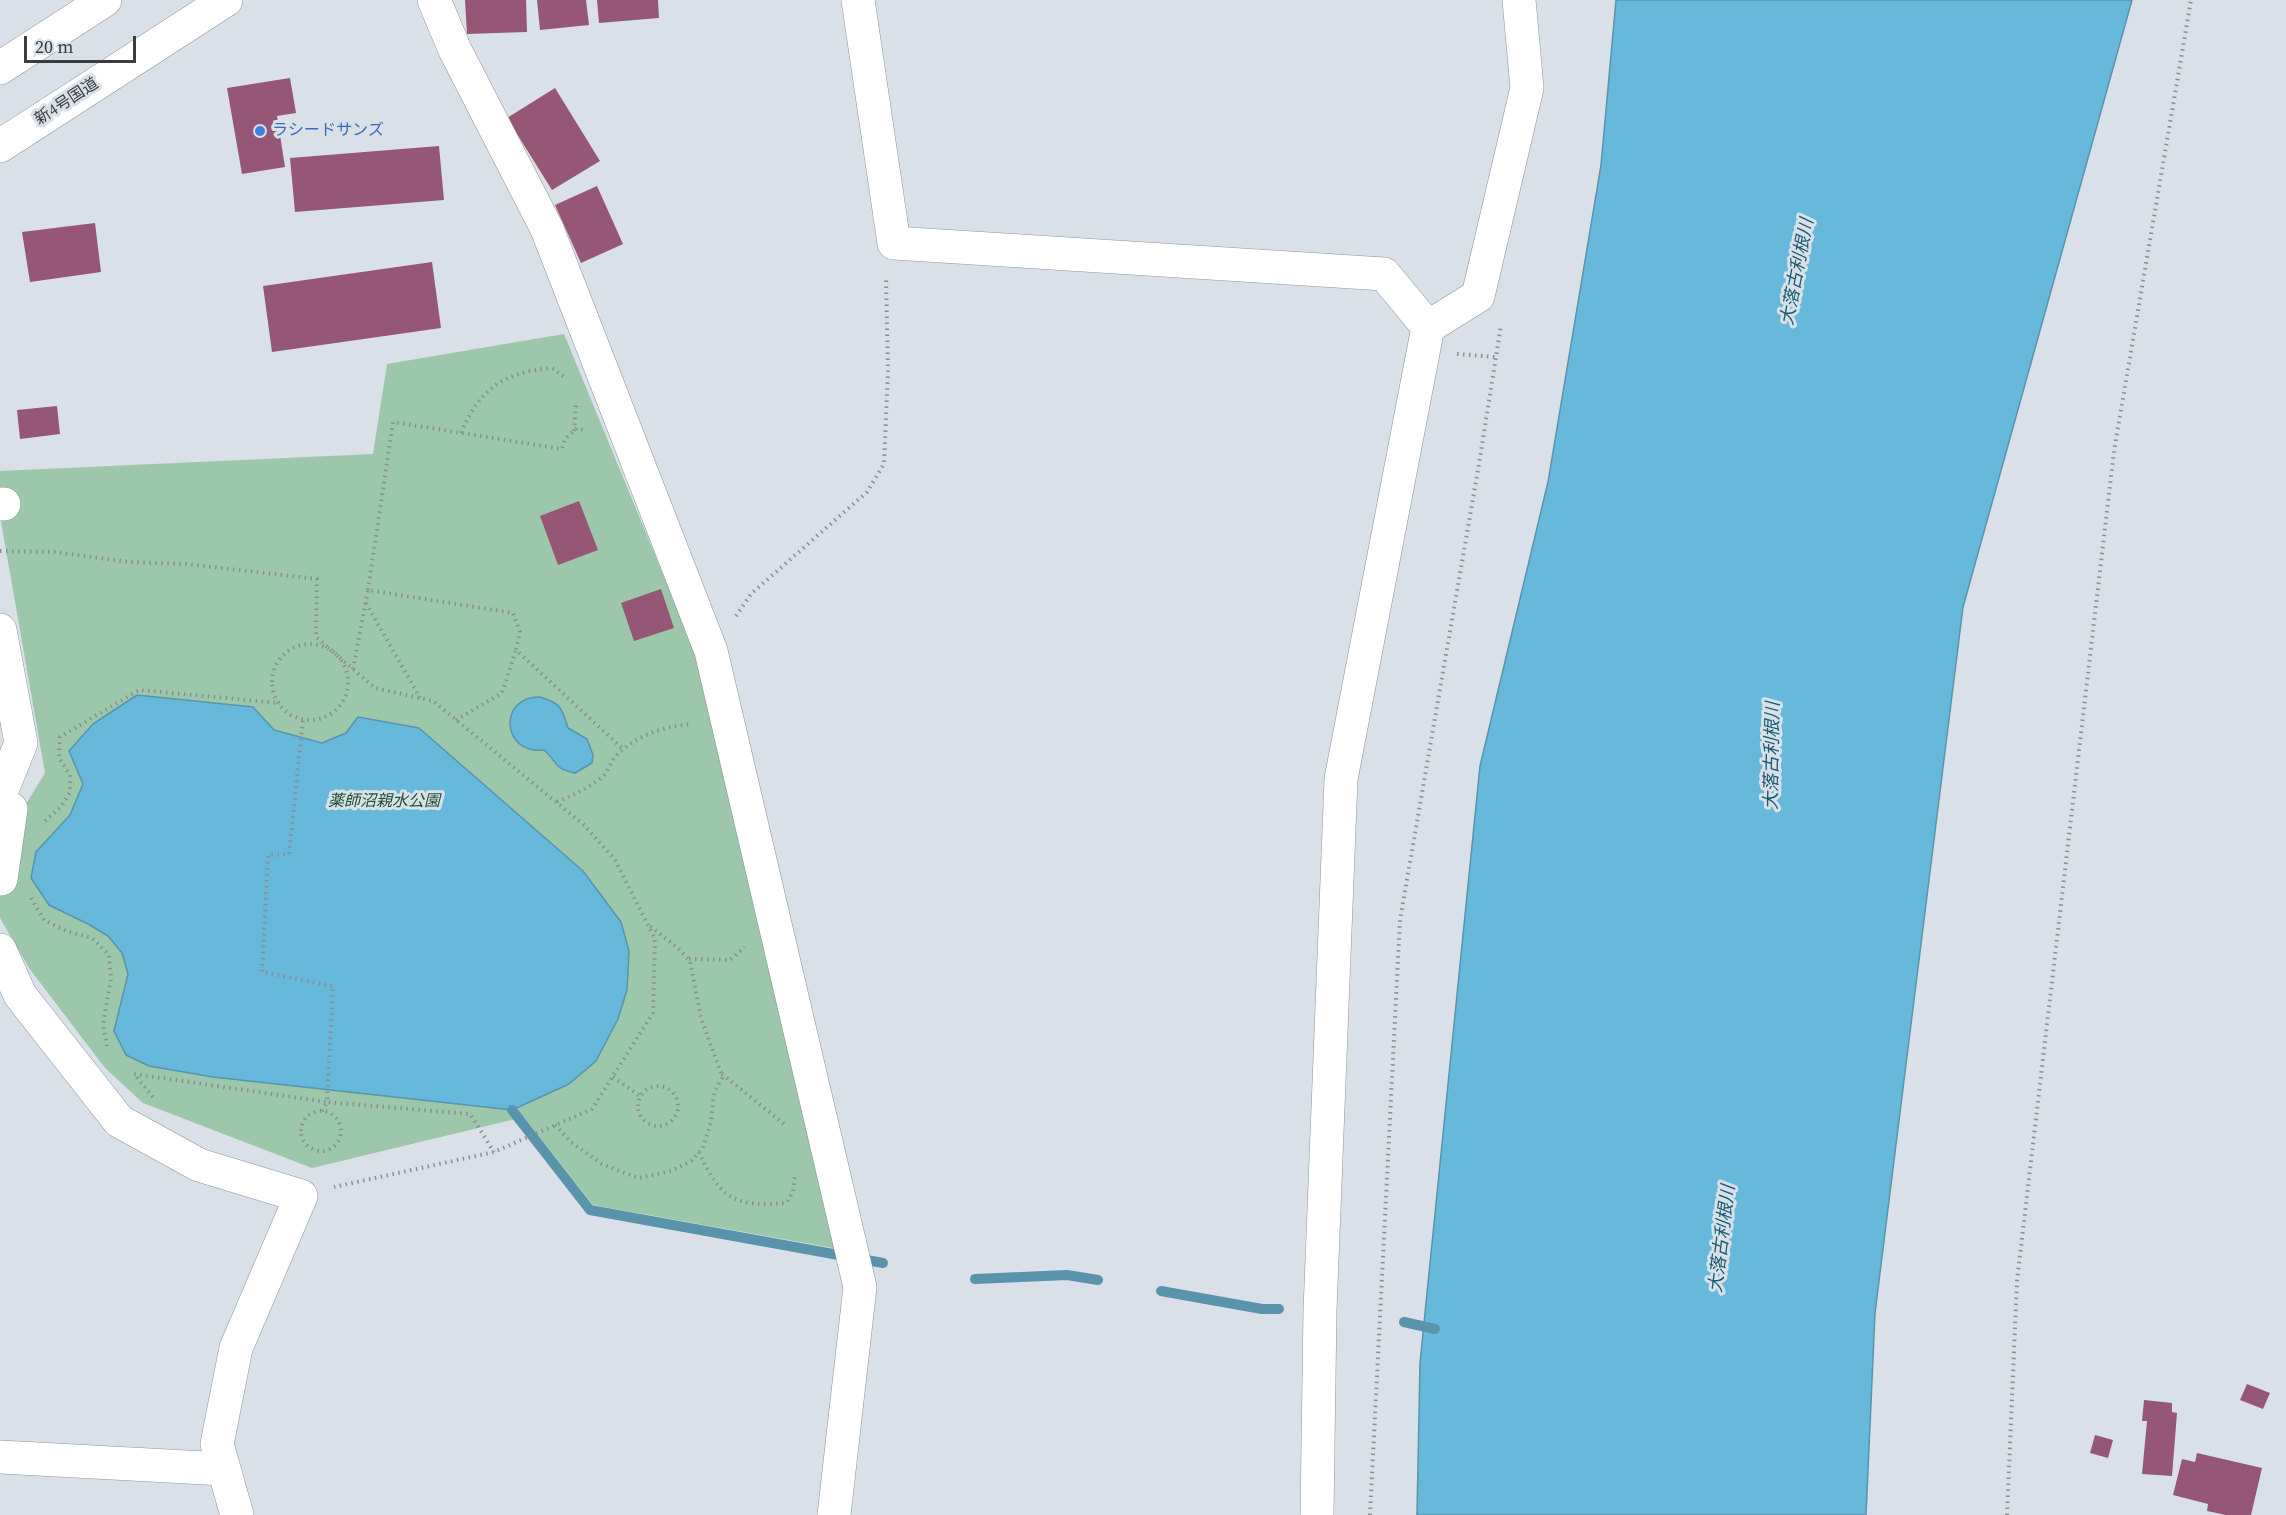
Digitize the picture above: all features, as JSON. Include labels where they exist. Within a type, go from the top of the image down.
[{"type":"main road","points":[[0,68],[105,0]]},
{"type":"main road","name":"新4号国道","points":[[0,146],[226,0]]},
{"type":"main road","points":[[434,0],[455,51],[547,229],[711,651],[859,1283],[834,1515]]},
{"type":"main road","points":[[858,0],[894,243],[1384,274],[1428,327]]},
{"type":"main road","points":[[1317,1515],[1320,1310],[1341,779],[1428,327],[1478,296],[1527,88],[1519,0]]},
{"type":"main road","points":[[0,630],[21,743],[0,795]]},
{"type":"main road","points":[[0,805],[11,809],[2,879]]},
{"type":"main road","points":[[0,950],[20,995],[119,1121],[199,1165],[301,1196],[236,1348],[217,1444],[237,1515]]},
{"type":"main road","points":[[0,1457],[224,1469]]},
{"type":"path","points":[[2007,1515],[2017,1281],[2113,463],[2191,0]]},
{"type":"path","points":[[711,651],[752,594],[867,492],[884,464],[888,371],[885,267],[894,243]]},
{"type":"path","points":[[1370,1515],[1400,920],[1477,476],[1502,315]]},
{"type":"path","points":[[461,433],[470,412],[499,382],[530,370],[552,368],[569,380]]},
{"type":"path","points":[[574,430],[576,401]]},
{"type":"path","points":[[353,669],[368,590],[393,422],[562,449],[565,439],[576,428],[633,448]]},
{"type":"path","points":[[0,551],[55,552],[129,562],[186,564],[317,579],[316,637],[375,688],[433,701],[584,825],[615,860],[655,939],[653,1013],[592,1109],[494,1152],[301,1196]]},
{"type":"path","points":[[368,590],[513,613],[520,632],[502,693],[456,720]]},
{"type":"path","points":[[365,602],[421,699]]},
{"type":"path","points":[[312,644],[324,647],[343,663],[348,687],[337,709],[327,716],[315,720],[303,719],[291,715],[280,703],[275,696],[272,684],[279,660],[288,651],[300,645],[312,644]]},
{"type":"path","points":[[516,650],[623,749]]},
{"type":"path","points":[[44,822],[61,807],[70,792],[70,775],[59,758],[60,737],[139,690],[280,703]]},
{"type":"path","points":[[303,719],[289,854],[268,855],[262,972],[333,986],[327,1102],[322,1111],[309,1115],[302,1125],[301,1132],[311,1149],[324,1151],[335,1146],[340,1140],[341,1127],[335,1116],[322,1111]]},
{"type":"path","points":[[556,802],[582,791],[604,775],[612,761],[633,741],[652,733],[692,724]]},
{"type":"path","points":[[29,896],[44,920],[66,931],[92,938],[109,955],[111,979],[103,1024],[107,1048]]},
{"type":"path","points":[[555,1125],[571,1142],[602,1164],[639,1178],[671,1171],[691,1161],[703,1148],[714,1093],[722,1078],[721,1073],[701,1018],[688,959],[678,948],[648,925]]},
{"type":"path","points":[[688,959],[730,960],[747,945]]},
{"type":"path","points":[[129,1070],[155,1100]]},
{"type":"path","points":[[721,1073],[784,1124],[787,1135]]},
{"type":"path","points":[[134,1074],[327,1102],[470,1114],[494,1152]]},
{"type":"path","points":[[613,1077],[640,1096]]},
{"type":"path","points":[[662,1085],[669,1088],[674,1092],[678,1105],[675,1118],[664,1125],[657,1126],[645,1121],[638,1110],[640,1096],[649,1087],[662,1085]]},
{"type":"path","points":[[699,1152],[709,1174],[730,1198],[751,1205],[786,1203],[793,1192],[796,1171]]},
{"type":"green space","name":"薬師沼親水公園","points":[[564,334],[695,652],[844,1250],[593,1205],[524,1117],[312,1168],[143,1103],[105,1068],[29,968],[0,918],[0,852],[4,840],[45,773],[0,516],[0,471],[373,454],[387,364]]},
{"type":"water","name":"大落古利根川","points":[[1616,0],[2132,0],[1963,607],[1875,1313],[1866,1515],[1417,1515],[1420,1363],[1480,766],[1548,482],[1601,165]]},
{"type":"water","points":[[137,695],[253,707],[274,730],[322,743],[346,733],[358,717],[419,728],[583,871],[621,922],[629,951],[627,990],[618,1019],[596,1061],[569,1084],[512,1110],[213,1077],[149,1066],[126,1055],[114,1031],[128,974],[122,953],[108,936],[49,905],[31,878],[36,852],[70,815],[83,784],[69,751],[93,724]]},
{"type":"water","points":[[540,697],[557,704],[568,728],[587,739],[593,755],[592,763],[575,773],[559,767],[544,750],[530,749],[519,744],[510,725],[511,715],[526,699]]},
{"type":"building","points":[[465,0],[526,0],[527,32],[467,34]]},
{"type":"building","points":[[537,0],[586,0],[589,25],[540,30]]},
{"type":"building","points":[[597,0],[658,0],[659,18],[599,23]]},
{"type":"building","points":[[290,78],[296,113],[277,116],[285,167],[242,174],[227,88]]},
{"type":"building","points":[[555,88],[600,161],[552,190],[507,118]]},
{"type":"building","points":[[439,146],[444,200],[295,212],[290,158]]},
{"type":"building","points":[[597,186],[623,244],[581,263],[555,205]]},
{"type":"building","points":[[95,223],[101,272],[30,282],[22,232]]},
{"type":"building","points":[[432,262],[441,328],[272,352],[263,286]]},
{"type":"building","points":[[57,406],[60,434],[20,439],[17,410]]},
{"type":"building","points":[[579,501],[598,550],[558,565],[540,516]]},
{"type":"building","points":[[661,589],[674,628],[634,641],[621,603]]},
{"type":"building","points":[[2247,1384],[2270,1393],[2263,1409],[2240,1400]]},
{"type":"building","points":[[2144,1400],[2172,1403],[2172,1412],[2177,1413],[2172,1476],[2142,1474],[2147,1421],[2142,1421]]},
{"type":"building","points":[[2095,1435],[2113,1440],[2108,1458],[2090,1453]]},
{"type":"building","points":[[2197,1453],[2262,1468],[2251,1515],[2226,1515],[2207,1511],[2208,1504],[2173,1495],[2182,1459],[2195,1462]]},
{"type":"waterway","points":[[512,1110],[590,1210],[883,1263]]},
{"type":"waterway","points":[[975,1279],[1067,1275],[1098,1280]]},
{"type":"waterway","points":[[1161,1291],[1262,1309],[1279,1309]]},
{"type":"waterway","points":[[1404,1322],[1435,1329]]},
{"type":"place","name":"ラシードサンズ","points":[[260,131]]}]
